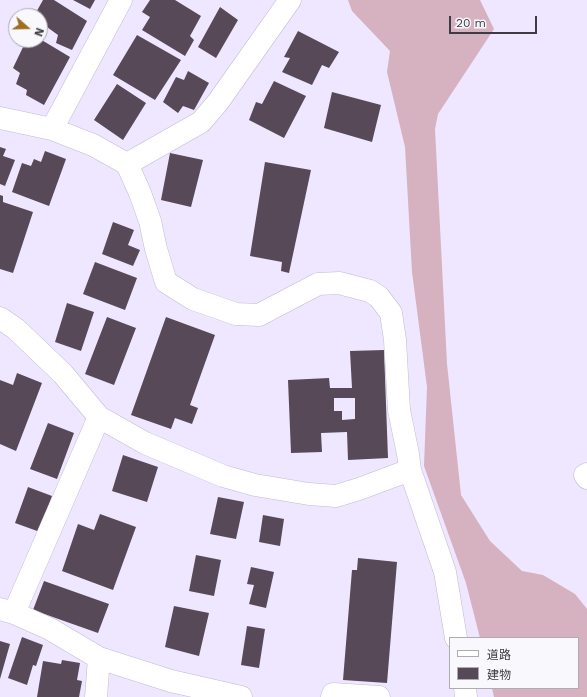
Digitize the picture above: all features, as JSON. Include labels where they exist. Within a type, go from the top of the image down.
[{"type":"street","points":[[52,128],[121,0]]},
{"type":"street","points":[[127,164],[201,122],[218,102],[290,0]]},
{"type":"street","points":[[0,118],[52,128],[93,145],[127,164],[140,193],[150,221],[156,249],[166,282],[193,299],[236,314],[259,315],[318,284],[339,283],[370,291],[379,297],[391,313],[395,340],[399,410],[410,470],[445,572],[456,637]]},
{"type":"street","points":[[0,318],[16,329],[63,374],[99,417],[145,443],[223,476],[255,485],[309,494],[336,496],[410,470]]},
{"type":"street","points":[[99,417],[7,611],[50,628],[99,658],[172,680],[241,697]]},
{"type":"street","points":[[587,474],[587,478]]},
{"type":"street","points":[[96,697],[99,658]]},
{"type":"street","points":[[332,697],[333,694],[379,697]]},
{"type":"shaded area","points":[[348,0],[480,0],[494,29],[438,114],[435,129],[447,364],[461,495],[490,541],[522,571],[543,575],[575,594],[587,609],[587,697],[494,697],[492,689],[579,689],[579,637],[480,637],[466,583],[424,466],[427,387],[412,272],[405,147],[387,72],[390,51],[352,11]]},
{"type":"building","points":[[43,0],[54,0],[87,21],[72,50],[56,43],[58,35],[48,28],[48,8],[38,8]]},
{"type":"building","points":[[73,0],[95,0],[90,9]]},
{"type":"building","points":[[150,0],[175,0],[201,16],[190,36],[194,40],[185,56],[142,30],[150,17],[142,12]]},
{"type":"building","points":[[220,7],[238,20],[216,58],[198,47]]},
{"type":"building","points":[[298,31],[339,52],[329,68],[322,65],[312,85],[282,72],[290,58],[284,57]]},
{"type":"building","points":[[137,35],[181,60],[155,100],[113,75]]},
{"type":"building","points":[[48,44],[70,57],[44,105],[26,95],[27,90],[16,84],[20,73],[13,68],[23,48],[48,48]]},
{"type":"building","points":[[188,71],[209,83],[194,110],[183,106],[178,113],[163,102],[176,77],[184,80]]},
{"type":"building","points":[[274,81],[306,96],[284,138],[249,120],[256,102],[262,104]]},
{"type":"building","points":[[117,84],[146,103],[123,140],[94,120]]},
{"type":"building","points":[[332,92],[381,105],[372,142],[324,128]]},
{"type":"building","points":[[0,147],[6,149],[3,156],[15,160],[5,186],[0,184]]},
{"type":"building","points":[[45,151],[66,159],[49,206],[12,192],[22,163],[31,166],[34,159],[41,162]]},
{"type":"building","points":[[170,153],[203,160],[191,207],[161,200]]},
{"type":"building","points":[[265,162],[311,170],[289,273],[281,271],[282,262],[250,256]]},
{"type":"building","points":[[0,195],[3,196],[3,202],[33,212],[13,273],[0,269]]},
{"type":"building","points":[[113,222],[134,230],[128,245],[140,250],[133,266],[102,254]]},
{"type":"building","points":[[95,262],[137,278],[125,310],[83,294]]},
{"type":"building","points":[[67,303],[94,312],[81,351],[55,342]]},
{"type":"building","points":[[107,317],[136,328],[114,385],[85,374]]},
{"type":"building","points":[[166,317],[215,335],[190,405],[198,408],[192,424],[175,418],[171,429],[131,415]]},
{"type":"building","points":[[384,350],[388,458],[348,460],[347,432],[321,433],[322,452],[291,453],[288,380],[329,378],[330,388],[352,388],[350,351]],"holes":[[[334,398],[355,398],[355,419],[342,420],[342,411],[334,411]]]},
{"type":"building","points":[[17,373],[42,383],[16,451],[0,444],[0,380],[13,385]]},
{"type":"building","points":[[48,423],[74,433],[57,479],[30,469]]},
{"type":"building","points":[[123,455],[158,467],[147,502],[112,491]]},
{"type":"building","points":[[28,487],[52,496],[40,532],[15,523]]},
{"type":"building","points":[[218,497],[244,502],[236,539],[210,534]]},
{"type":"building","points":[[100,514],[136,527],[113,590],[62,571],[78,524],[94,530]]},
{"type":"building","points":[[263,515],[284,519],[280,546],[259,542]]},
{"type":"building","points":[[196,555],[221,560],[214,596],[189,591]]},
{"type":"building","points":[[358,558],[397,562],[387,683],[343,680],[352,570],[357,570]]},
{"type":"building","points":[[251,567],[274,572],[266,608],[249,604],[254,585],[247,584]]},
{"type":"building","points":[[44,581],[109,604],[98,633],[33,610]]},
{"type":"building","points":[[174,606],[209,613],[199,656],[165,647]]},
{"type":"building","points":[[247,626],[265,629],[259,668],[241,665]]},
{"type":"building","points":[[22,637],[43,645],[36,666],[33,665],[27,685],[8,678]]},
{"type":"building","points":[[0,641],[10,644],[0,679]]},
{"type":"building","points":[[62,660],[80,663],[77,680],[82,681],[79,697],[37,697],[43,661],[61,664]]}]
